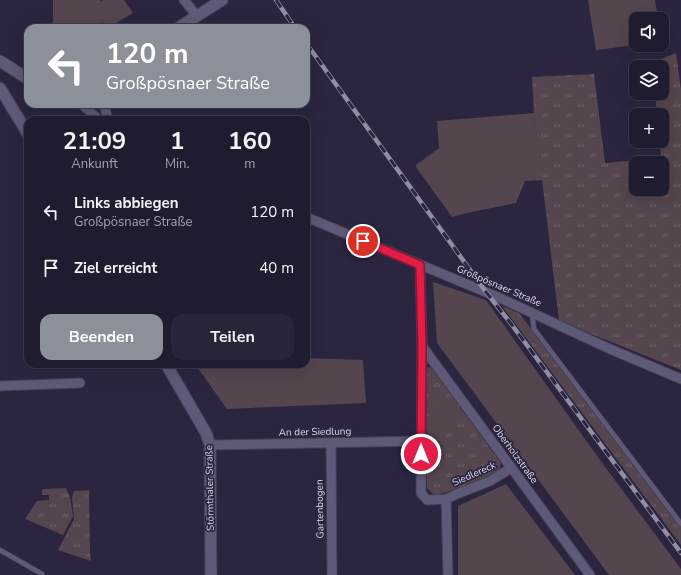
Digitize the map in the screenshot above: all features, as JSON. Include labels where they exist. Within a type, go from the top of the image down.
[{"type":"street","points":[[184,0],[197,16]]},
{"type":"street","points":[[184,24],[222,0]]},
{"type":"street","points":[[0,61],[24,76]]},
{"type":"street","points":[[0,88],[24,127]]},
{"type":"street","points":[[86,108],[95,116]]},
{"type":"street","name":"Großpösnaer Straße","points":[[310,219],[532,312],[610,349],[681,379]]},
{"type":"street","points":[[420,265],[422,346],[421,493],[427,500],[446,499],[448,575]]},
{"type":"street","name":"Oberholzstraße","points":[[422,346],[590,575]]},
{"type":"street","name":"Störmthaler Straße","points":[[168,368],[206,433],[210,445],[212,575]]},
{"type":"street","points":[[0,386],[80,383]]},
{"type":"street","name":"An der Siedlung","points":[[210,445],[330,444],[421,441]]},
{"type":"street","name":"Gartenbogen","points":[[330,444],[332,575]]},
{"type":"street","name":"Siedlereck","points":[[446,499],[490,480],[511,468]]},
{"type":"lane","points":[[532,312],[534,329],[681,524]]},
{"type":"lane","points":[[0,550],[42,575]]},
{"type":"green space","points":[[53,0],[124,0],[133,13],[115,24],[104,24],[102,22],[99,24],[52,24]]},
{"type":"green space","points":[[588,0],[655,0],[657,12],[629,12],[629,46],[596,50]]},
{"type":"green space","points":[[676,53],[681,89],[681,370],[559,321],[534,113],[532,77],[594,74],[605,163],[629,161],[629,196],[669,196],[669,156],[661,156],[660,148],[669,148],[669,108],[656,108],[656,100],[669,100],[669,60],[659,60]]},
{"type":"green space","points":[[534,113],[543,180],[525,181],[516,203],[452,217],[416,167],[416,165],[439,148],[437,121]]},
{"type":"green space","points":[[433,282],[486,300],[600,460],[681,569],[681,575],[609,575],[437,343]]},
{"type":"green space","points":[[502,306],[519,313],[681,527],[681,545]]},
{"type":"green space","points":[[310,358],[363,360],[366,403],[227,409],[198,368],[310,368]]},
{"type":"green space","points":[[431,367],[500,462],[500,468],[497,471],[458,489],[434,495],[427,488],[427,368]]},
{"type":"green space","points":[[438,395],[444,395],[463,420],[454,426],[445,428],[433,427],[434,402]]},
{"type":"green space","points":[[506,484],[575,575],[458,575],[458,506]]},
{"type":"green space","points":[[66,488],[70,497],[73,516],[63,535],[25,519],[37,501],[49,500],[49,495],[42,495],[43,489]]},
{"type":"green space","points":[[89,490],[91,561],[58,550],[74,519],[72,497],[74,491]]},
{"type":"railway","points":[[276,0],[292,24]]},
{"type":"railway","points":[[310,49],[486,292],[681,553]]},
{"type":"route","points":[[363,241],[420,265],[422,346],[421,454]]}]
